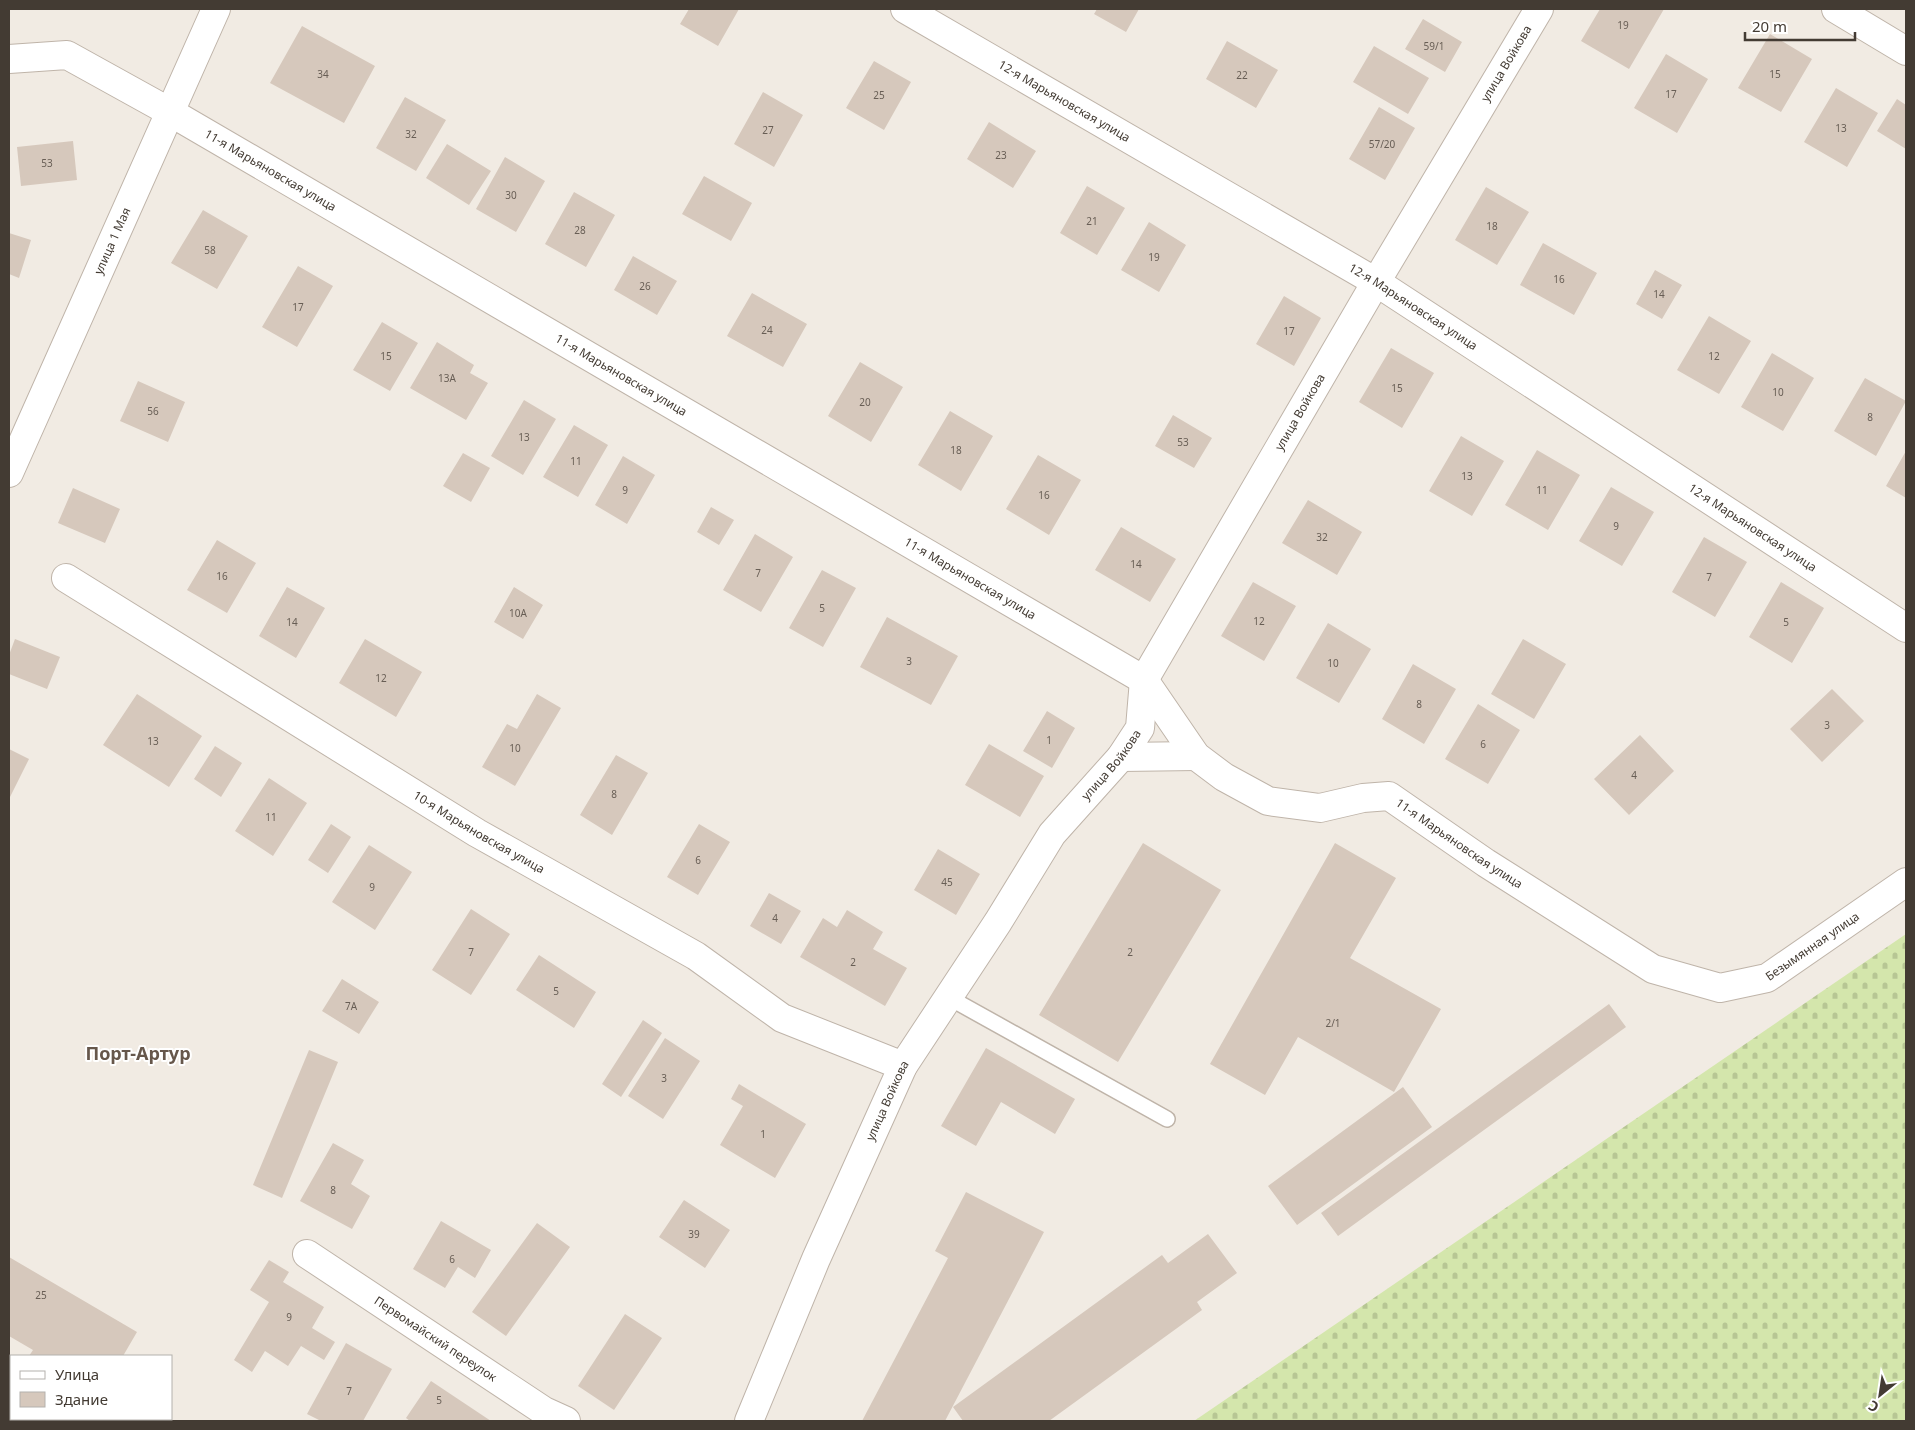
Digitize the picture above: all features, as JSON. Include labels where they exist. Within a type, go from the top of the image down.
[{"type":"street","name":"улица 1 Мая","points":[[9,473],[216,9]]},
{"type":"street","name":"12-я Марьяновская улица","points":[[905,9],[1376,282],[1906,628]]},
{"type":"street","name":"улица Войкова","points":[[749,1421],[816,1259],[903,1066],[998,922],[1052,834],[1121,757],[1140,728],[1144,680],[1376,282],[1539,9]]},
{"type":"street","points":[[1836,9],[1906,50]]},
{"type":"street","name":"11-я Марьяновская улица","points":[[9,59],[67,55],[170,112],[1144,680],[1196,756],[1224,777],[1268,801],[1320,808],[1363,798],[1389,796],[1486,863],[1653,969]]},
{"type":"street","name":"10-я Марьяновская улица","points":[[66,578],[477,832],[696,956],[782,1018],[903,1066]]},
{"type":"street","points":[[1121,757],[1196,756]]},
{"type":"street","name":"Безымянная улица","points":[[1653,969],[1720,988],[1767,978],[1906,882]]},
{"type":"street","name":"Первомайский переулок","points":[[307,1254],[544,1411],[566,1421]]},
{"type":"lane","points":[[948,997],[1167,1119]]},
{"type":"green space","points":[[1906,934],[1906,1421],[1194,1421]]},
{"type":"building","points":[[689,9],[739,9],[718,46],[680,24]]},
{"type":"building","points":[[1097,9],[1139,9],[1126,32],[1094,14]]},
{"type":"building","points":[[1600,9],[1664,9],[1629,69],[1581,41]]},
{"type":"building","points":[[1423,19],[1462,42],[1445,72],[1405,49]]},
{"type":"building","points":[[302,26],[375,66],[344,123],[270,83]]},
{"type":"building","points":[[1770,34],[1812,59],[1781,112],[1738,88]]},
{"type":"building","points":[[1227,41],[1278,70],[1256,108],[1206,79]]},
{"type":"building","points":[[1374,46],[1429,78],[1408,114],[1353,82]]},
{"type":"building","points":[[1666,54],[1708,79],[1677,133],[1634,108]]},
{"type":"building","points":[[874,61],[911,82],[884,130],[846,108]]},
{"type":"building","points":[[1836,88],[1878,113],[1847,167],[1804,142]]},
{"type":"building","points":[[763,92],[803,115],[774,167],[734,144]]},
{"type":"building","points":[[405,97],[446,120],[416,171],[376,148]]},
{"type":"building","points":[[1897,99],[1906,105],[1906,149],[1877,131]]},
{"type":"building","points":[[1379,107],[1415,128],[1385,180],[1349,159]]},
{"type":"building","points":[[989,122],[1036,151],[1013,188],[967,159]]},
{"type":"building","points":[[73,141],[77,180],[21,186],[17,147]]},
{"type":"building","points":[[447,144],[491,171],[469,205],[426,178]]},
{"type":"building","points":[[505,157],[545,181],[516,232],[476,209]]},
{"type":"building","points":[[704,176],[752,203],[731,241],[682,214]]},
{"type":"building","points":[[1087,186],[1125,208],[1097,255],[1060,233]]},
{"type":"building","points":[[1486,187],[1529,212],[1497,265],[1455,240]]},
{"type":"building","points":[[574,192],[615,215],[586,267],[545,244]]},
{"type":"building","points":[[203,210],[248,236],[217,289],[171,263]]},
{"type":"building","points":[[1149,222],[1186,245],[1159,292],[1121,270]]},
{"type":"building","points":[[9,233],[31,240],[19,278],[9,274]]},
{"type":"building","points":[[1543,243],[1597,273],[1574,315],[1520,285]]},
{"type":"building","points":[[633,256],[677,281],[657,315],[614,290]]},
{"type":"building","points":[[298,266],[333,286],[297,347],[262,327]]},
{"type":"building","points":[[1655,270],[1682,285],[1662,319],[1636,304]]},
{"type":"building","points":[[752,293],[807,324],[783,367],[727,336]]},
{"type":"building","points":[[1284,296],[1321,318],[1294,366],[1256,344]]},
{"type":"building","points":[[1709,316],[1751,341],[1719,394],[1677,370]]},
{"type":"building","points":[[382,322],[418,343],[390,391],[353,370]]},
{"type":"building","points":[[437,342],[474,365],[470,373],[488,383],[466,420],[410,388]]},
{"type":"building","points":[[1391,348],[1434,373],[1402,428],[1359,402]]},
{"type":"building","points":[[1772,353],[1814,378],[1783,431],[1741,407]]},
{"type":"building","points":[[860,362],[903,387],[871,442],[828,416]]},
{"type":"building","points":[[1865,378],[1906,401],[1876,456],[1834,431]]},
{"type":"building","points":[[138,381],[185,402],[168,442],[120,421]]},
{"type":"building","points":[[524,400],[556,419],[523,475],[491,456]]},
{"type":"building","points":[[950,411],[993,436],[961,491],[918,465]]},
{"type":"building","points":[[1173,415],[1212,438],[1194,468],[1155,446]]},
{"type":"building","points":[[574,425],[608,445],[578,497],[543,477]]},
{"type":"building","points":[[1461,436],[1504,461],[1472,516],[1429,491]]},
{"type":"building","points":[[1537,450],[1580,475],[1548,530],[1505,505]]},
{"type":"building","points":[[1906,451],[1906,498],[1886,486]]},
{"type":"building","points":[[463,453],[490,468],[471,502],[443,486]]},
{"type":"building","points":[[1038,455],[1081,480],[1049,535],[1006,509]]},
{"type":"building","points":[[623,456],[655,475],[627,524],[595,505]]},
{"type":"building","points":[[1611,487],[1654,512],[1622,566],[1579,541]]},
{"type":"building","points":[[73,488],[120,509],[105,543],[58,523]]},
{"type":"building","points":[[1308,500],[1362,532],[1337,575],[1282,543]]},
{"type":"building","points":[[711,507],[734,520],[719,545],[697,532]]},
{"type":"building","points":[[1121,527],[1176,559],[1150,602],[1095,570]]},
{"type":"building","points":[[755,534],[793,557],[761,612],[723,590]]},
{"type":"building","points":[[1704,537],[1747,562],[1715,617],[1672,592]]},
{"type":"building","points":[[217,540],[256,563],[227,613],[187,590]]},
{"type":"building","points":[[822,570],[856,588],[823,647],[789,628]]},
{"type":"building","points":[[1253,582],[1296,606],[1264,661],[1221,636]]},
{"type":"building","points":[[1781,582],[1824,608],[1792,663],[1749,637]]},
{"type":"building","points":[[287,587],[325,608],[296,658],[259,636]]},
{"type":"building","points":[[514,587],[543,605],[523,639],[494,622]]},
{"type":"building","points":[[887,617],[958,656],[931,705],[860,667]]},
{"type":"building","points":[[1328,623],[1371,649],[1339,703],[1296,678]]},
{"type":"building","points":[[15,639],[60,657],[47,689],[9,674],[9,655]]},
{"type":"building","points":[[365,639],[422,672],[396,717],[339,683]]},
{"type":"building","points":[[1523,639],[1566,664],[1534,719],[1491,694]]},
{"type":"building","points":[[1413,664],[1456,689],[1424,744],[1382,719]]},
{"type":"building","points":[[1832,689],[1864,721],[1822,762],[1790,729]]},
{"type":"building","points":[[137,694],[202,736],[169,787],[103,745]]},
{"type":"building","points":[[537,694],[561,708],[515,786],[482,767],[507,724],[517,729]]},
{"type":"building","points":[[1478,704],[1520,730],[1488,784],[1445,759]]},
{"type":"building","points":[[1047,711],[1075,728],[1052,768],[1023,751]]},
{"type":"building","points":[[1640,735],[1674,771],[1629,815],[1594,779]]},
{"type":"building","points":[[989,744],[1044,776],[1020,817],[965,785]]},
{"type":"building","points":[[215,746],[242,763],[221,797],[194,779]]},
{"type":"building","points":[[9,749],[29,759],[9,799]]},
{"type":"building","points":[[616,755],[648,773],[612,835],[580,815]]},
{"type":"building","points":[[269,778],[307,803],[273,856],[235,831]]},
{"type":"building","points":[[331,824],[351,837],[328,873],[308,860]]},
{"type":"building","points":[[699,824],[730,842],[698,895],[667,877]]},
{"type":"building","points":[[1143,843],[1221,890],[1118,1062],[1039,1015]]},
{"type":"building","points":[[1335,843],[1396,878],[1350,958],[1441,1009],[1394,1092],[1298,1037],[1265,1095],[1210,1064]]},
{"type":"building","points":[[369,845],[412,872],[375,930],[332,902]]},
{"type":"building","points":[[938,849],[980,874],[956,915],[914,890]]},
{"type":"building","points":[[769,893],[801,911],[781,944],[750,926]]},
{"type":"building","points":[[471,909],[510,934],[471,995],[432,970]]},
{"type":"building","points":[[847,910],[883,932],[873,949],[907,968],[885,1006],[800,957],[823,918],[837,927]]},
{"type":"building","points":[[539,955],[596,992],[574,1028],[516,990]]},
{"type":"building","points":[[342,979],[379,1002],[359,1034],[322,1011]]},
{"type":"building","points":[[1609,1004],[1626,1027],[1338,1236],[1321,1213]]},
{"type":"building","points":[[643,1020],[662,1033],[621,1097],[602,1084]]},
{"type":"building","points":[[665,1038],[700,1061],[663,1119],[628,1096]]},
{"type":"building","points":[[986,1048],[1075,1099],[1055,1134],[1001,1102],[976,1146],[941,1126]]},
{"type":"building","points":[[309,1050],[338,1062],[282,1198],[253,1185]]},
{"type":"building","points":[[739,1084],[806,1124],[775,1178],[720,1145],[743,1106],[731,1099]]},
{"type":"building","points":[[1403,1087],[1432,1127],[1297,1225],[1268,1186]]},
{"type":"building","points":[[333,1143],[364,1160],[351,1184],[370,1196],[352,1229],[300,1201]]},
{"type":"building","points":[[966,1192],[1044,1232],[945,1421],[862,1421],[948,1258],[935,1251]]},
{"type":"building","points":[[684,1200],[730,1230],[705,1268],[659,1237]]},
{"type":"building","points":[[441,1221],[491,1250],[475,1278],[458,1267],[445,1288],[413,1269]]},
{"type":"building","points":[[537,1223],[570,1247],[506,1336],[472,1312]]},
{"type":"building","points":[[1208,1234],[1237,1273],[1197,1302],[1202,1310],[1049,1421],[963,1421],[953,1407],[1162,1255],[1168,1263]]},
{"type":"building","points":[[9,1257],[137,1332],[124,1355],[30,1355],[33,1350],[9,1336]]},
{"type":"building","points":[[269,1260],[289,1272],[283,1282],[324,1307],[312,1328],[335,1342],[324,1360],[301,1346],[288,1366],[265,1351],[252,1372],[234,1360],[269,1302],[250,1290]]},
{"type":"building","points":[[625,1314],[662,1338],[614,1410],[578,1386]]},
{"type":"building","points":[[346,1343],[392,1369],[363,1421],[321,1421],[307,1414]]},
{"type":"building","points":[[431,1381],[491,1421],[410,1421],[406,1418]]},
{"type":"building","points":[[34,1420],[86,1420],[85,1421]]},
{"type":"district","name":"Порт-Артур","points":[[138,1054]]}]
